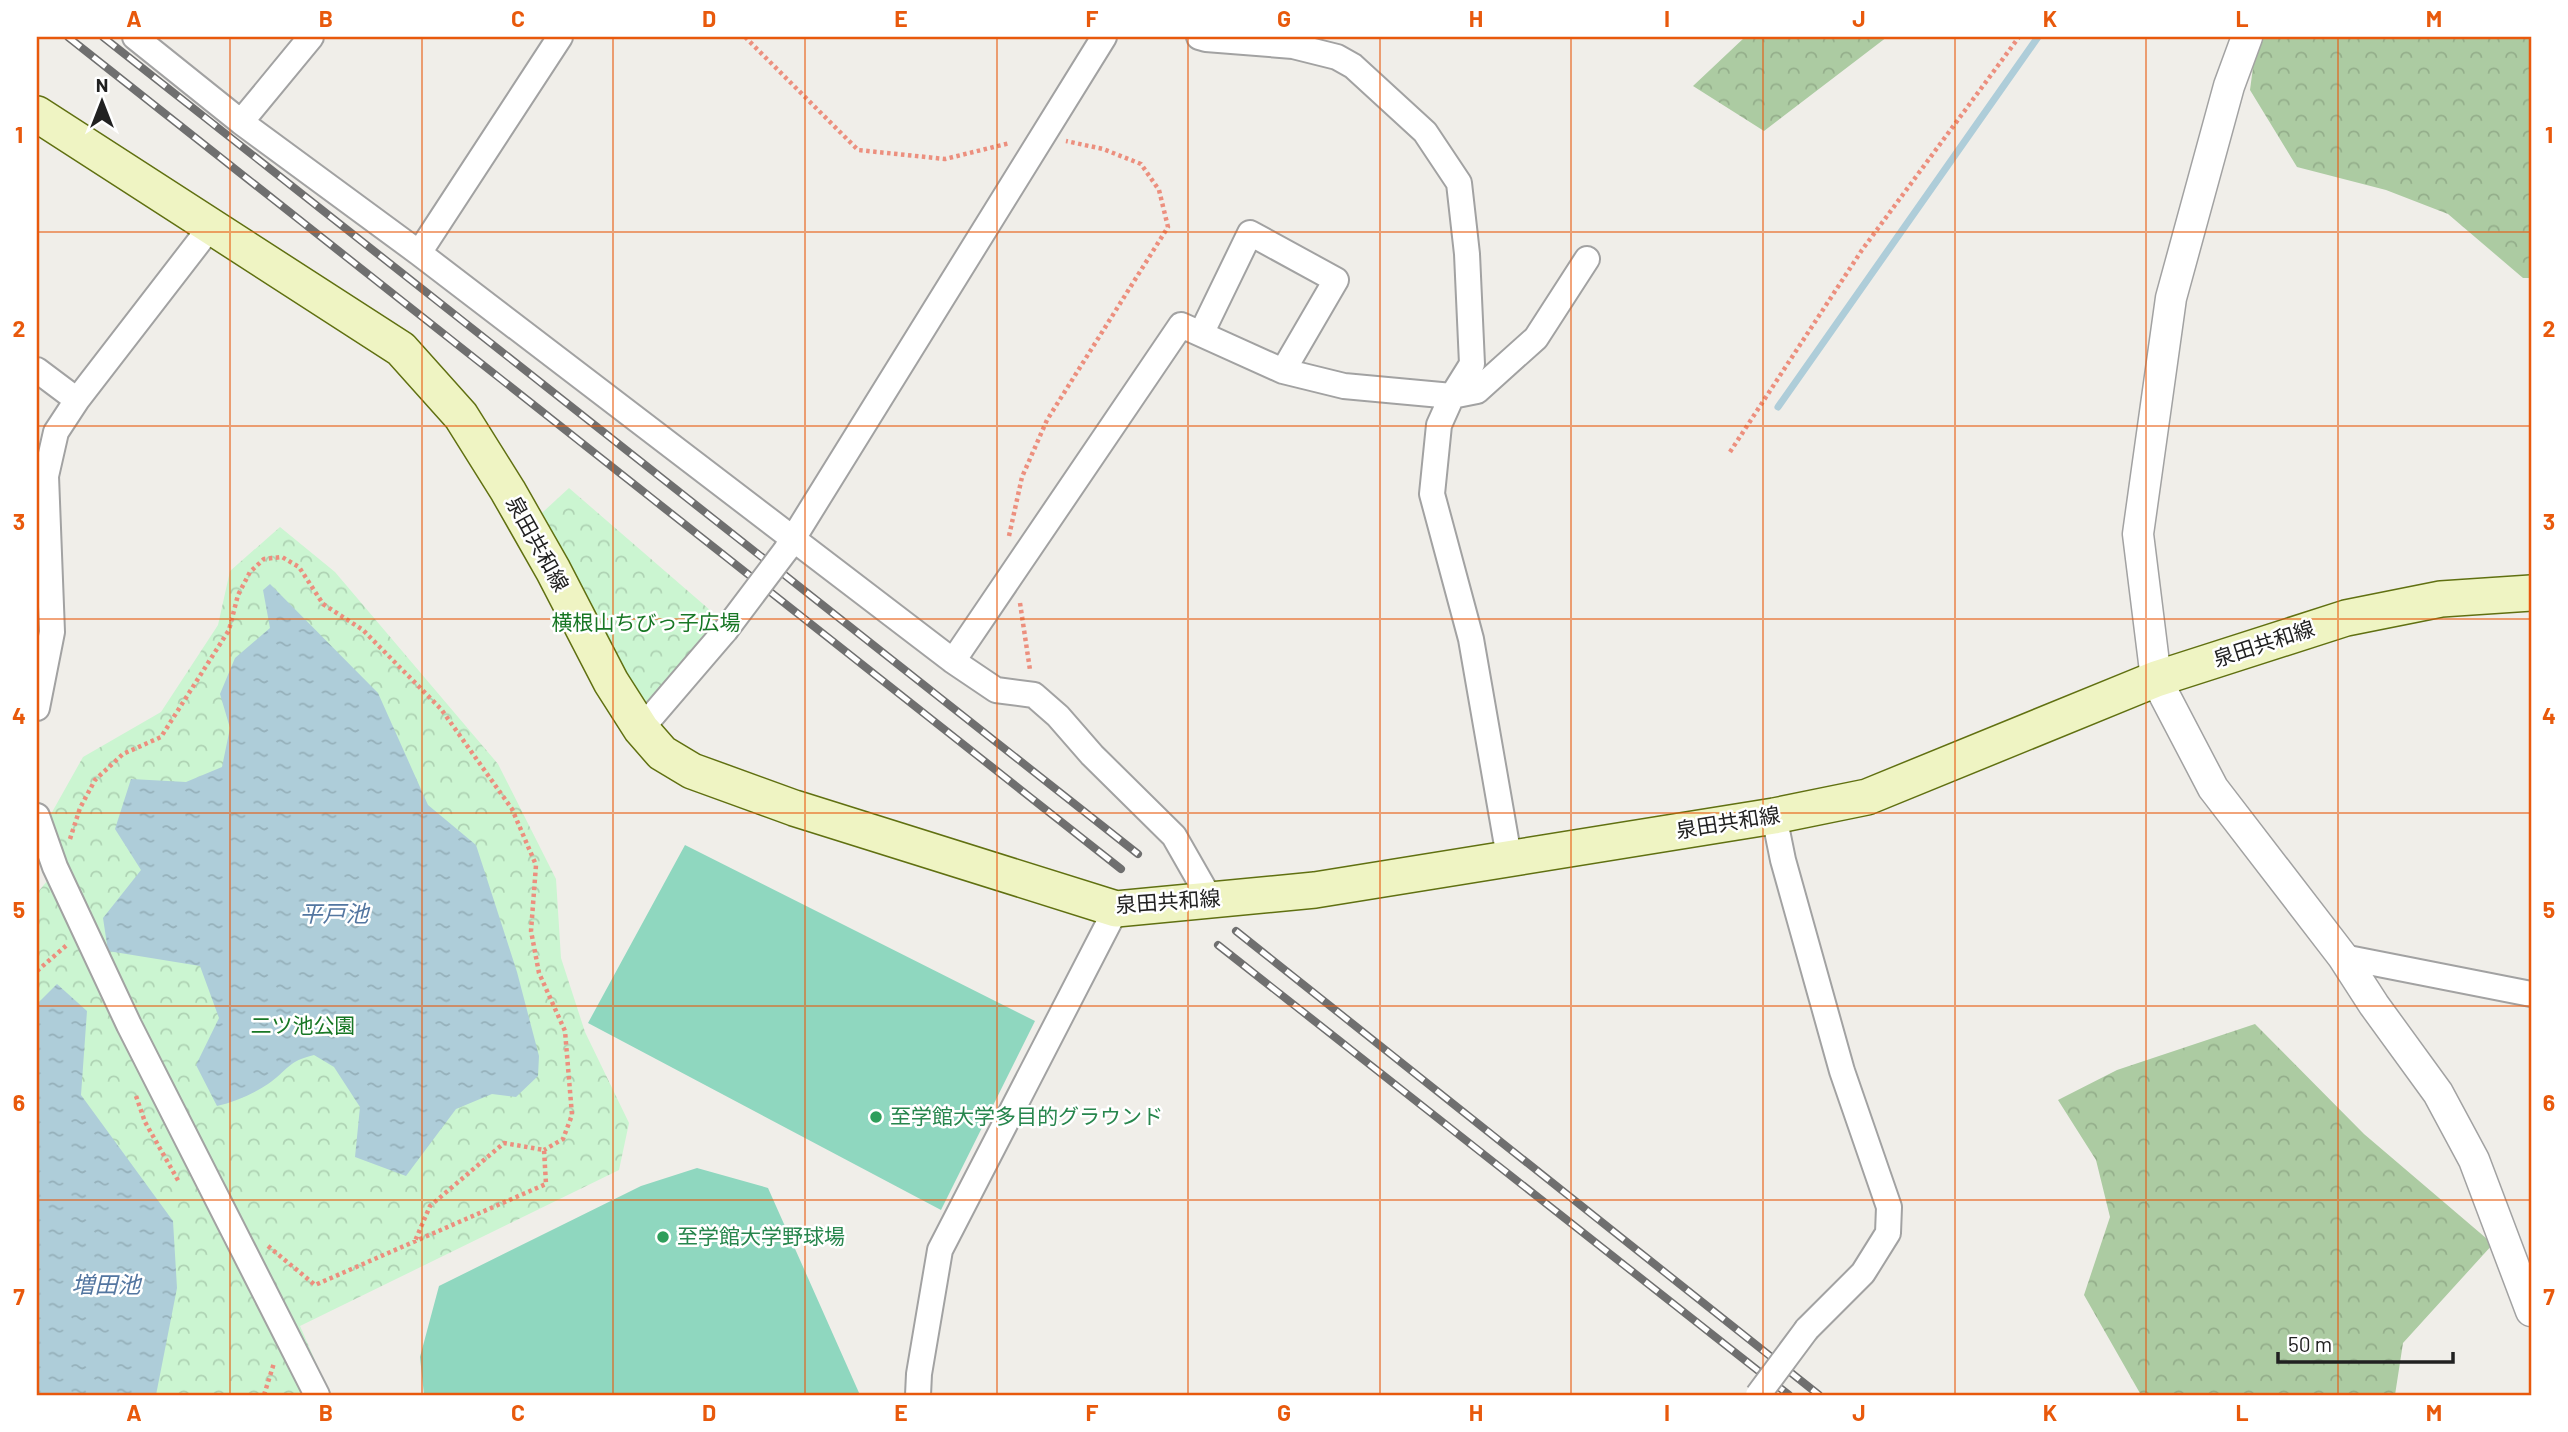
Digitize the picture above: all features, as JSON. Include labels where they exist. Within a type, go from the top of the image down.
[{"type":"main road","name":"泉田共和線","points":[[37,114],[401,349],[461,416],[514,502],[611,682],[642,729],[662,753],[692,771],[794,808],[1116,909],[1314,890],[1774,816],[1867,797],[2156,679],[2346,618],[2441,599],[2531,593]]},
{"type":"street","points":[[135,37],[241,122],[419,253],[790,545],[996,690],[1034,695],[1058,716],[1092,755],[1174,836],[1210,899]]},
{"type":"street","points":[[241,122],[311,37]]},
{"type":"street","points":[[419,253],[560,37]]},
{"type":"street","points":[[642,729],[725,631],[790,545],[1104,37]]},
{"type":"street","points":[[1199,37],[1206,40],[1293,46],[1337,57],[1353,66],[1425,132],[1459,183],[1467,254],[1472,364],[1452,396],[1439,425],[1432,494],[1471,639],[1509,857]]},
{"type":"street","points":[[2247,37],[2229,86],[2171,298],[2138,534],[2156,679],[2213,788],[2343,957],[2438,1093],[2474,1160],[2531,1311]]},
{"type":"street","points":[[37,708],[52,632],[46,476],[57,432],[77,400],[212,225]]},
{"type":"street","points":[[1200,334],[1251,233],[1336,279],[1283,371]]},
{"type":"street","points":[[953,661],[1181,326],[1283,371],[1344,386],[1452,396],[1477,391],[1536,338],[1587,259]]},
{"type":"street","points":[[37,370],[77,400]]},
{"type":"street","points":[[37,816],[55,867],[135,1037],[317,1395]]},
{"type":"street","points":[[1758,1395],[1807,1329],[1863,1273],[1888,1233],[1889,1207],[1842,1070],[1783,860],[1774,816]]},
{"type":"street","points":[[918,1395],[919,1374],[940,1250],[1116,909]]},
{"type":"street","points":[[2343,957],[2531,994]]},
{"type":"path","points":[[745,37],[858,150],[944,159],[1042,135],[1103,149],[1141,164],[1159,190],[1168,227],[1047,420],[1022,477],[1009,533],[1034,695]]},
{"type":"path","points":[[1730,452],[1862,250],[2020,37]]},
{"type":"path","points":[[55,867],[72,836],[80,807],[94,780],[123,754],[161,737],[229,630],[238,595],[250,572],[264,559],[282,557],[299,567],[323,604],[363,630],[442,709],[513,809],[536,865],[531,931],[539,973],[565,1031],[572,1115],[563,1139],[544,1150],[504,1143],[430,1206],[415,1241]]},
{"type":"path","points":[[37,971],[85,929]]},
{"type":"path","points":[[315,1284],[546,1184],[544,1150]]},
{"type":"path","points":[[264,1395],[275,1361]]},
{"type":"green space","points":[[1745,37],[1887,37],[1764,131],[1693,86]]},
{"type":"green space","points":[[2257,37],[2531,37],[2531,278],[2523,278],[2448,214],[2386,190],[2297,167],[2250,90]]},
{"type":"green space","name":"横根山ちびっ子広場","points":[[569,488],[718,617],[639,716],[531,523]]},
{"type":"green space","name":"二ツ池公園","points":[[280,527],[335,572],[498,764],[556,879],[561,958],[585,1032],[629,1123],[619,1170],[300,1326],[330,1395],[37,1395],[37,893],[48,880],[51,814],[83,757],[161,712],[218,625],[230,571]]},
{"type":"green space","name":"至学館大学多目的グラウンド","points":[[685,845],[1035,1021],[941,1210],[588,1023]]},
{"type":"green space","points":[[2255,1024],[2364,1134],[2493,1244],[2403,1343],[2395,1395],[2141,1395],[2084,1295],[2110,1217],[2096,1160],[2058,1100],[2117,1070]]},
{"type":"green space","name":"至学館大学野球場","points":[[697,1168],[768,1188],[860,1395],[424,1395],[420,1357],[439,1286],[641,1186]]},
{"type":"water","name":"平戸池","points":[[270,584],[378,693],[428,805],[476,845],[517,972],[539,1056],[538,1076],[516,1097],[492,1094],[456,1109],[406,1176],[355,1157],[360,1107],[334,1067],[314,1055],[293,1063],[256,1091],[217,1106],[196,1065],[219,1018],[200,966],[108,951],[103,918],[141,870],[115,829],[131,779],[186,782],[222,767],[230,728],[220,694],[235,658],[270,628],[263,590]]},
{"type":"water","name":"増田池","points":[[57,984],[87,1011],[81,1095],[173,1221],[177,1288],[156,1395],[37,1395],[37,1004]]},
{"type":"waterway","points":[[1778,407],[2038,37]]},
{"type":"railway","points":[[68,37],[1121,869]]},
{"type":"railway","points":[[103,37],[1138,854]]},
{"type":"railway","points":[[1236,931],[1819,1395]]},
{"type":"railway","points":[[1218,945],[1789,1395]]},
{"type":"place","name":"至学館大学多目的グラウンド","points":[[876,1117]]},
{"type":"place","name":"至学館大学野球場","points":[[663,1237]]}]
